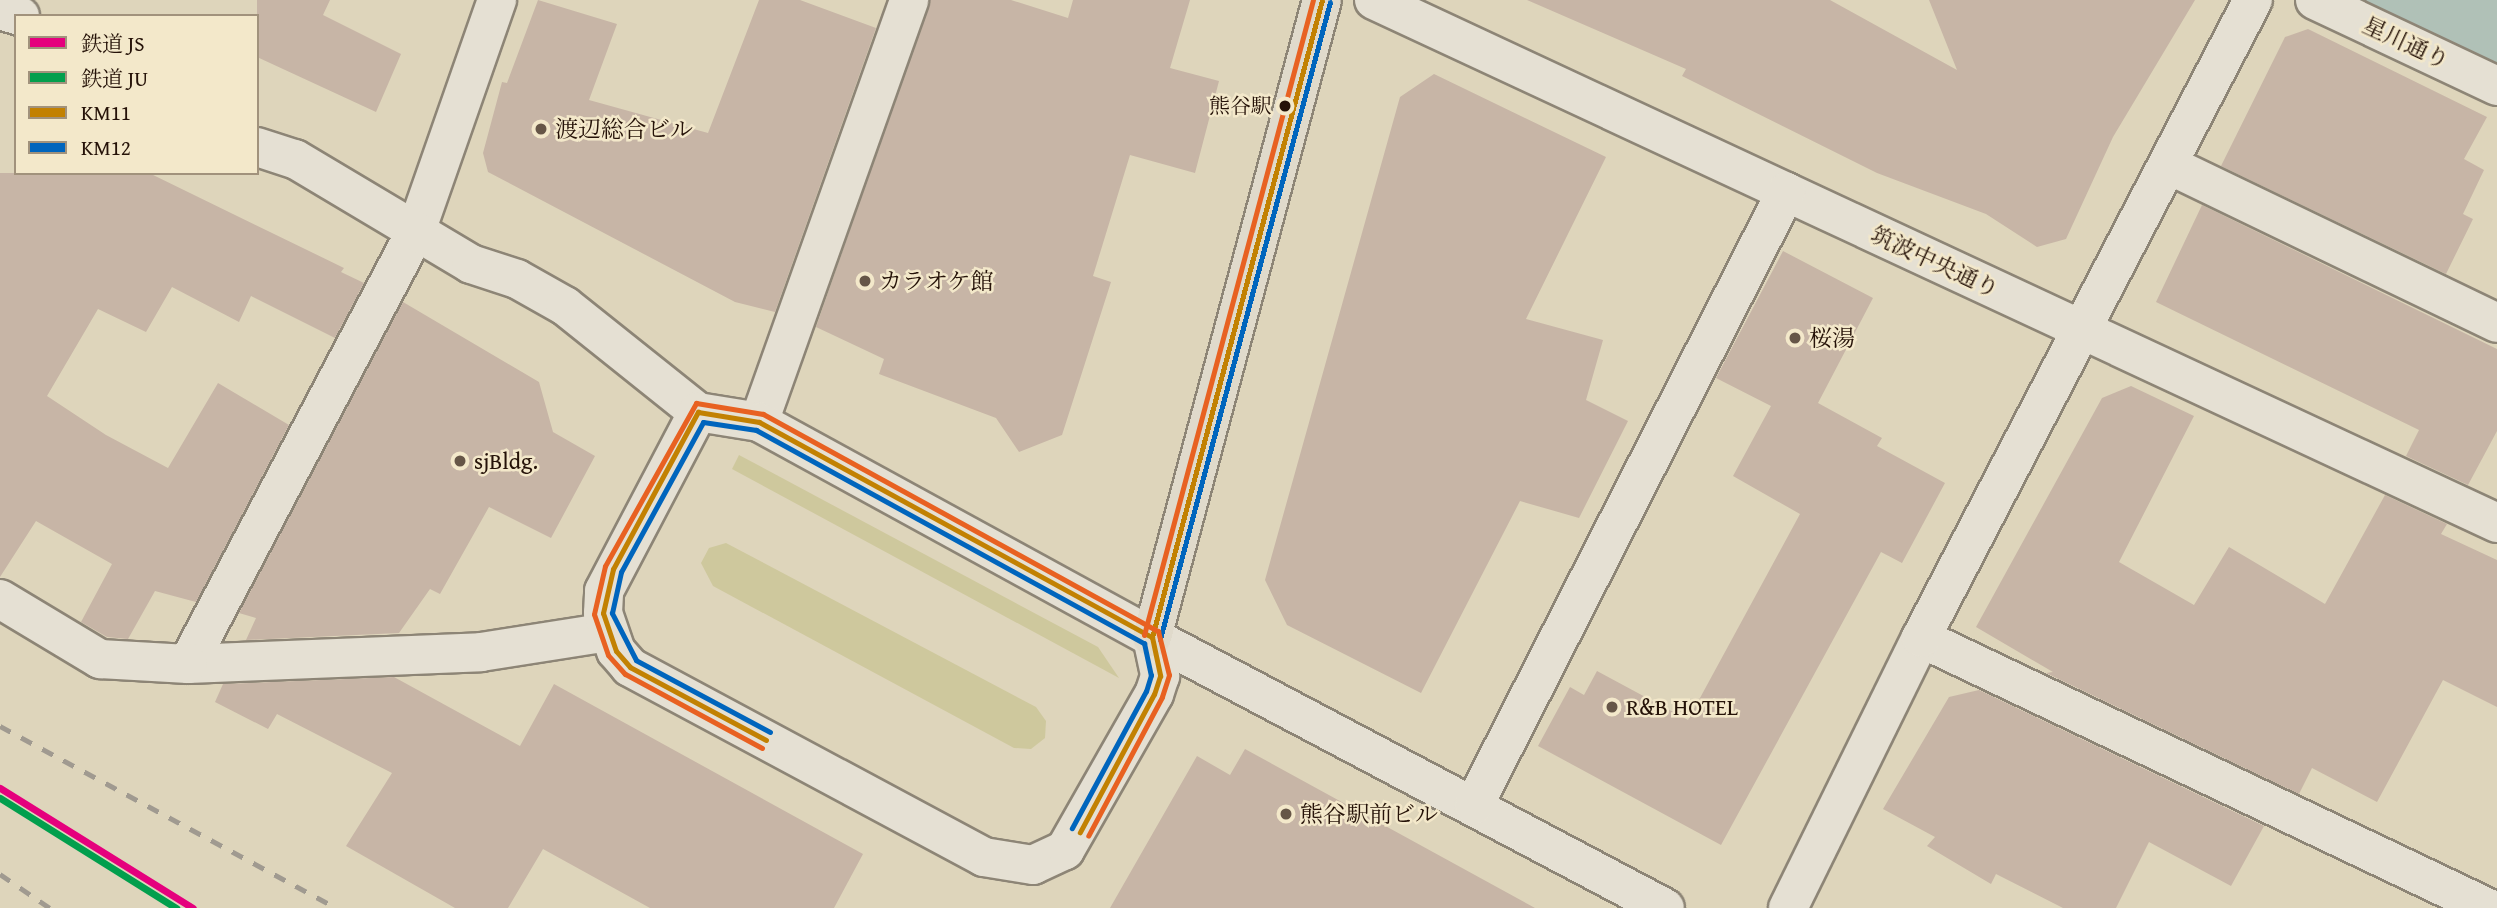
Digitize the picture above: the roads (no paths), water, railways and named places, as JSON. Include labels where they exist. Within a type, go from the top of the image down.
[{"type":"main road","points":[[1152,637],[1322,0]]},
{"type":"street","points":[[188,664],[416,231],[498,0]]},
{"type":"street","points":[[759,422],[909,0]]},
{"type":"street","name":"筑波中央通り","points":[[1374,0],[2497,523]]},
{"type":"street","points":[[1788,908],[1921,638],[2253,0]]},
{"type":"street","name":"星川通り","points":[[2315,0],[2497,86]]},
{"type":"street","points":[[259,148],[295,159],[471,264],[517,279],[565,306],[698,412],[759,422],[1152,637],[1665,908]]},
{"type":"street","points":[[2169,165],[2497,323]]},
{"type":"street","points":[[1474,805],[1786,192]]},
{"type":"street","points":[[698,412],[612,569],[604,591],[608,632],[630,667],[1008,866],[1050,860],[1078,837],[1154,694],[1160,676],[1152,637]]},
{"type":"street","points":[[0,599],[100,659],[188,664],[481,652],[608,632]]},
{"type":"street","points":[[1921,638],[2488,908]]},
{"type":"waterway","points":[[2414,0],[2497,39]]},
{"type":"railway","points":[[0,726],[337,908]]},
{"type":"railway","points":[[0,874],[50,908]]},
{"type":"rail line","name":"JS","points":[[0,788],[193,908]]},
{"type":"rail line","name":"JU","points":[[0,798],[176,908]]},
{"type":"place","name":"熊谷駅","points":[[1285,106]]},
{"type":"place","name":"渡辺総合ビル","points":[[541,129]]},
{"type":"place","name":"カラオケ館","points":[[865,281]]},
{"type":"place","name":"桜湯","points":[[1795,338]]},
{"type":"place","name":"sjBldg.","points":[[460,461]]},
{"type":"place","name":"R&B HOTEL","points":[[1612,707]]},
{"type":"place","name":"熊谷駅前ビル","points":[[1286,814]]}]
